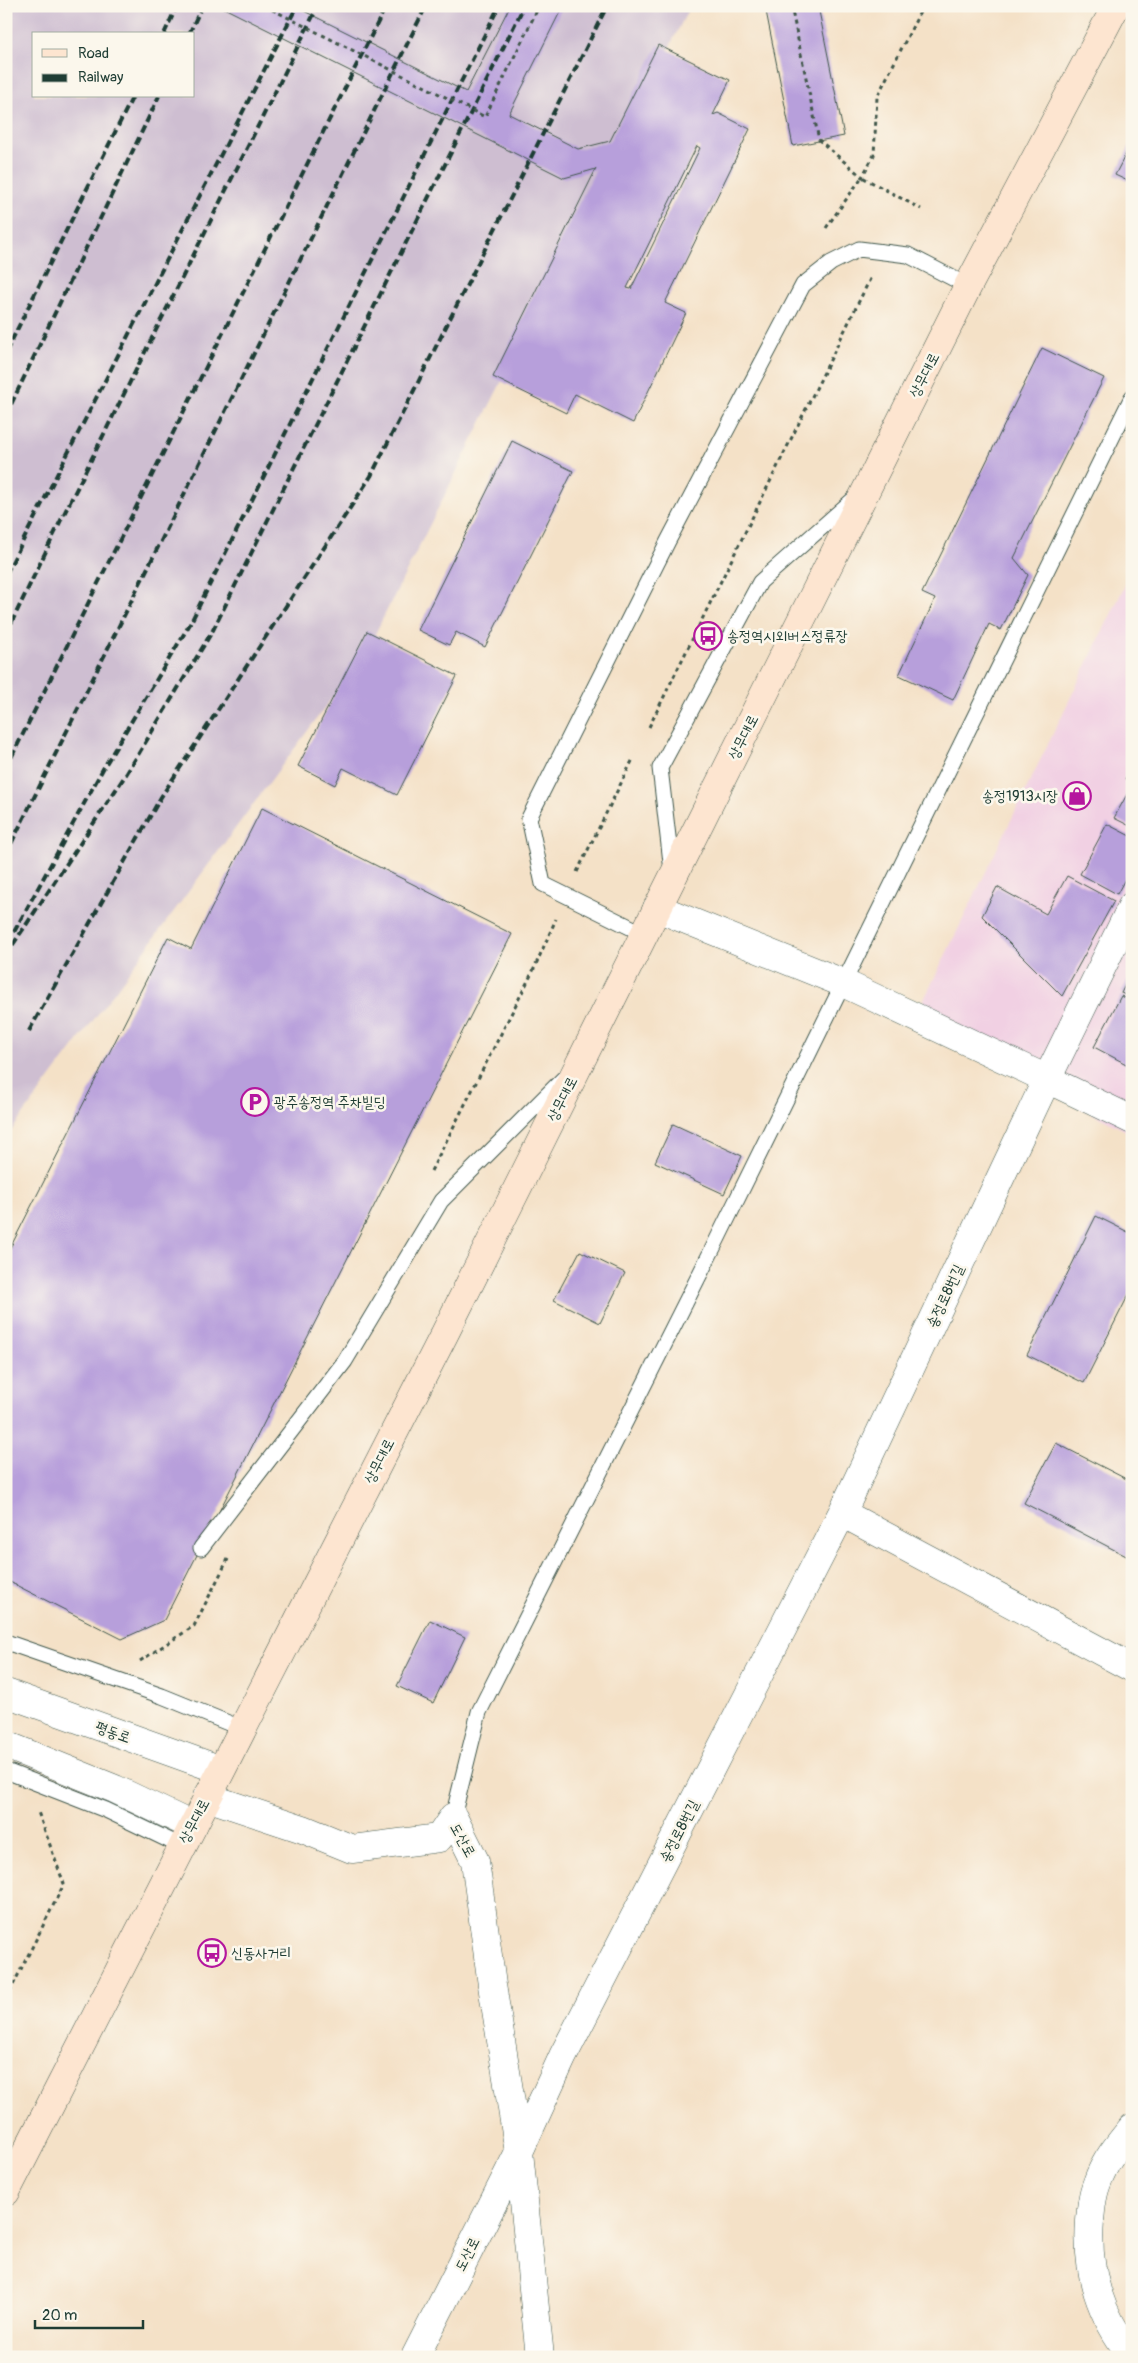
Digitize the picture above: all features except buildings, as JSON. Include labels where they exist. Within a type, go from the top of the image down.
[{"type":"main road","name":"상무대로","points":[[6,2192],[445,1333],[968,286],[1116,6]]},
{"type":"street","name":"송정로8번길","points":[[519,2152],[563,2056],[842,1513],[1047,1079],[1132,906]]},
{"type":"street","points":[[657,908],[843,983],[1132,1120]]},
{"type":"street","points":[[842,1513],[1132,1668]]},
{"type":"street","name":"평동로","points":[[6,1693],[221,1770]]},
{"type":"street","points":[[6,1745],[115,1789],[187,1836]]},
{"type":"street","name":"도산로","points":[[207,1797],[303,1829],[352,1849],[439,1838],[452,1817]]},
{"type":"street","name":"도산로","points":[[452,1817],[475,1861],[492,1986],[519,2152],[540,2357]]},
{"type":"street","points":[[1132,2128],[1109,2157],[1096,2183],[1089,2238],[1090,2257],[1097,2295],[1132,2356]]},
{"type":"street","name":"도산로","points":[[415,2357],[519,2152]]},
{"type":"lane","points":[[644,934],[543,884],[529,818],[668,541],[803,285],[831,263],[859,249],[908,255],[968,286]]},
{"type":"lane","points":[[452,1817],[479,1712],[714,1246],[1132,396]]},
{"type":"lane","points":[[672,878],[660,768],[760,582],[868,487]]},
{"type":"lane","points":[[201,1548],[345,1361],[441,1201],[581,1061]]},
{"type":"lane","points":[[6,1642],[162,1696],[243,1729]]},
{"type":"lane","points":[[6,1771],[106,1810],[187,1836]]},
{"type":"path","points":[[265,6],[485,117],[539,6]]},
{"type":"path","points":[[791,6],[819,140],[862,177],[921,209]]},
{"type":"path","points":[[826,228],[862,177],[874,155],[877,97],[923,6]]},
{"type":"path","points":[[645,736],[872,275]]},
{"type":"path","points":[[439,1157],[534,971],[566,896],[636,753]]},
{"type":"path","points":[[6,1999],[64,1884],[37,1810]]},
{"type":"shaded area","points":[[7,6],[690,6],[366,652],[6,1138]]},
{"type":"shaded area","name":"송정1913시장","points":[[1132,571],[1132,1134],[913,1022]]},
{"type":"railway","points":[[165,32],[177,6]]},
{"type":"railway","points":[[190,32],[202,6]]},
{"type":"railway","points":[[6,574],[297,6]]},
{"type":"railway","points":[[6,634],[318,6]]},
{"type":"railway","points":[[6,768],[386,6]]},
{"type":"railway","points":[[6,854],[426,6]]},
{"type":"railway","points":[[14,932],[104,767],[190,624],[499,6]]},
{"type":"railway","points":[[6,955],[127,773],[213,630],[524,6]]},
{"type":"railway","points":[[29,1031],[161,797],[371,476],[607,6]]},
{"type":"railway","points":[[6,352],[132,98]]},
{"type":"railway","points":[[6,415],[158,98]]},
{"type":"place","name":"송정역시외버스정류장","points":[[708,636]]},
{"type":"place","name":"송정1913시장","points":[[1077,796]]},
{"type":"place","name":"광주송정역 주차빌딩","points":[[255,1102]]},
{"type":"place","name":"신동사거리","points":[[212,1953]]}]
